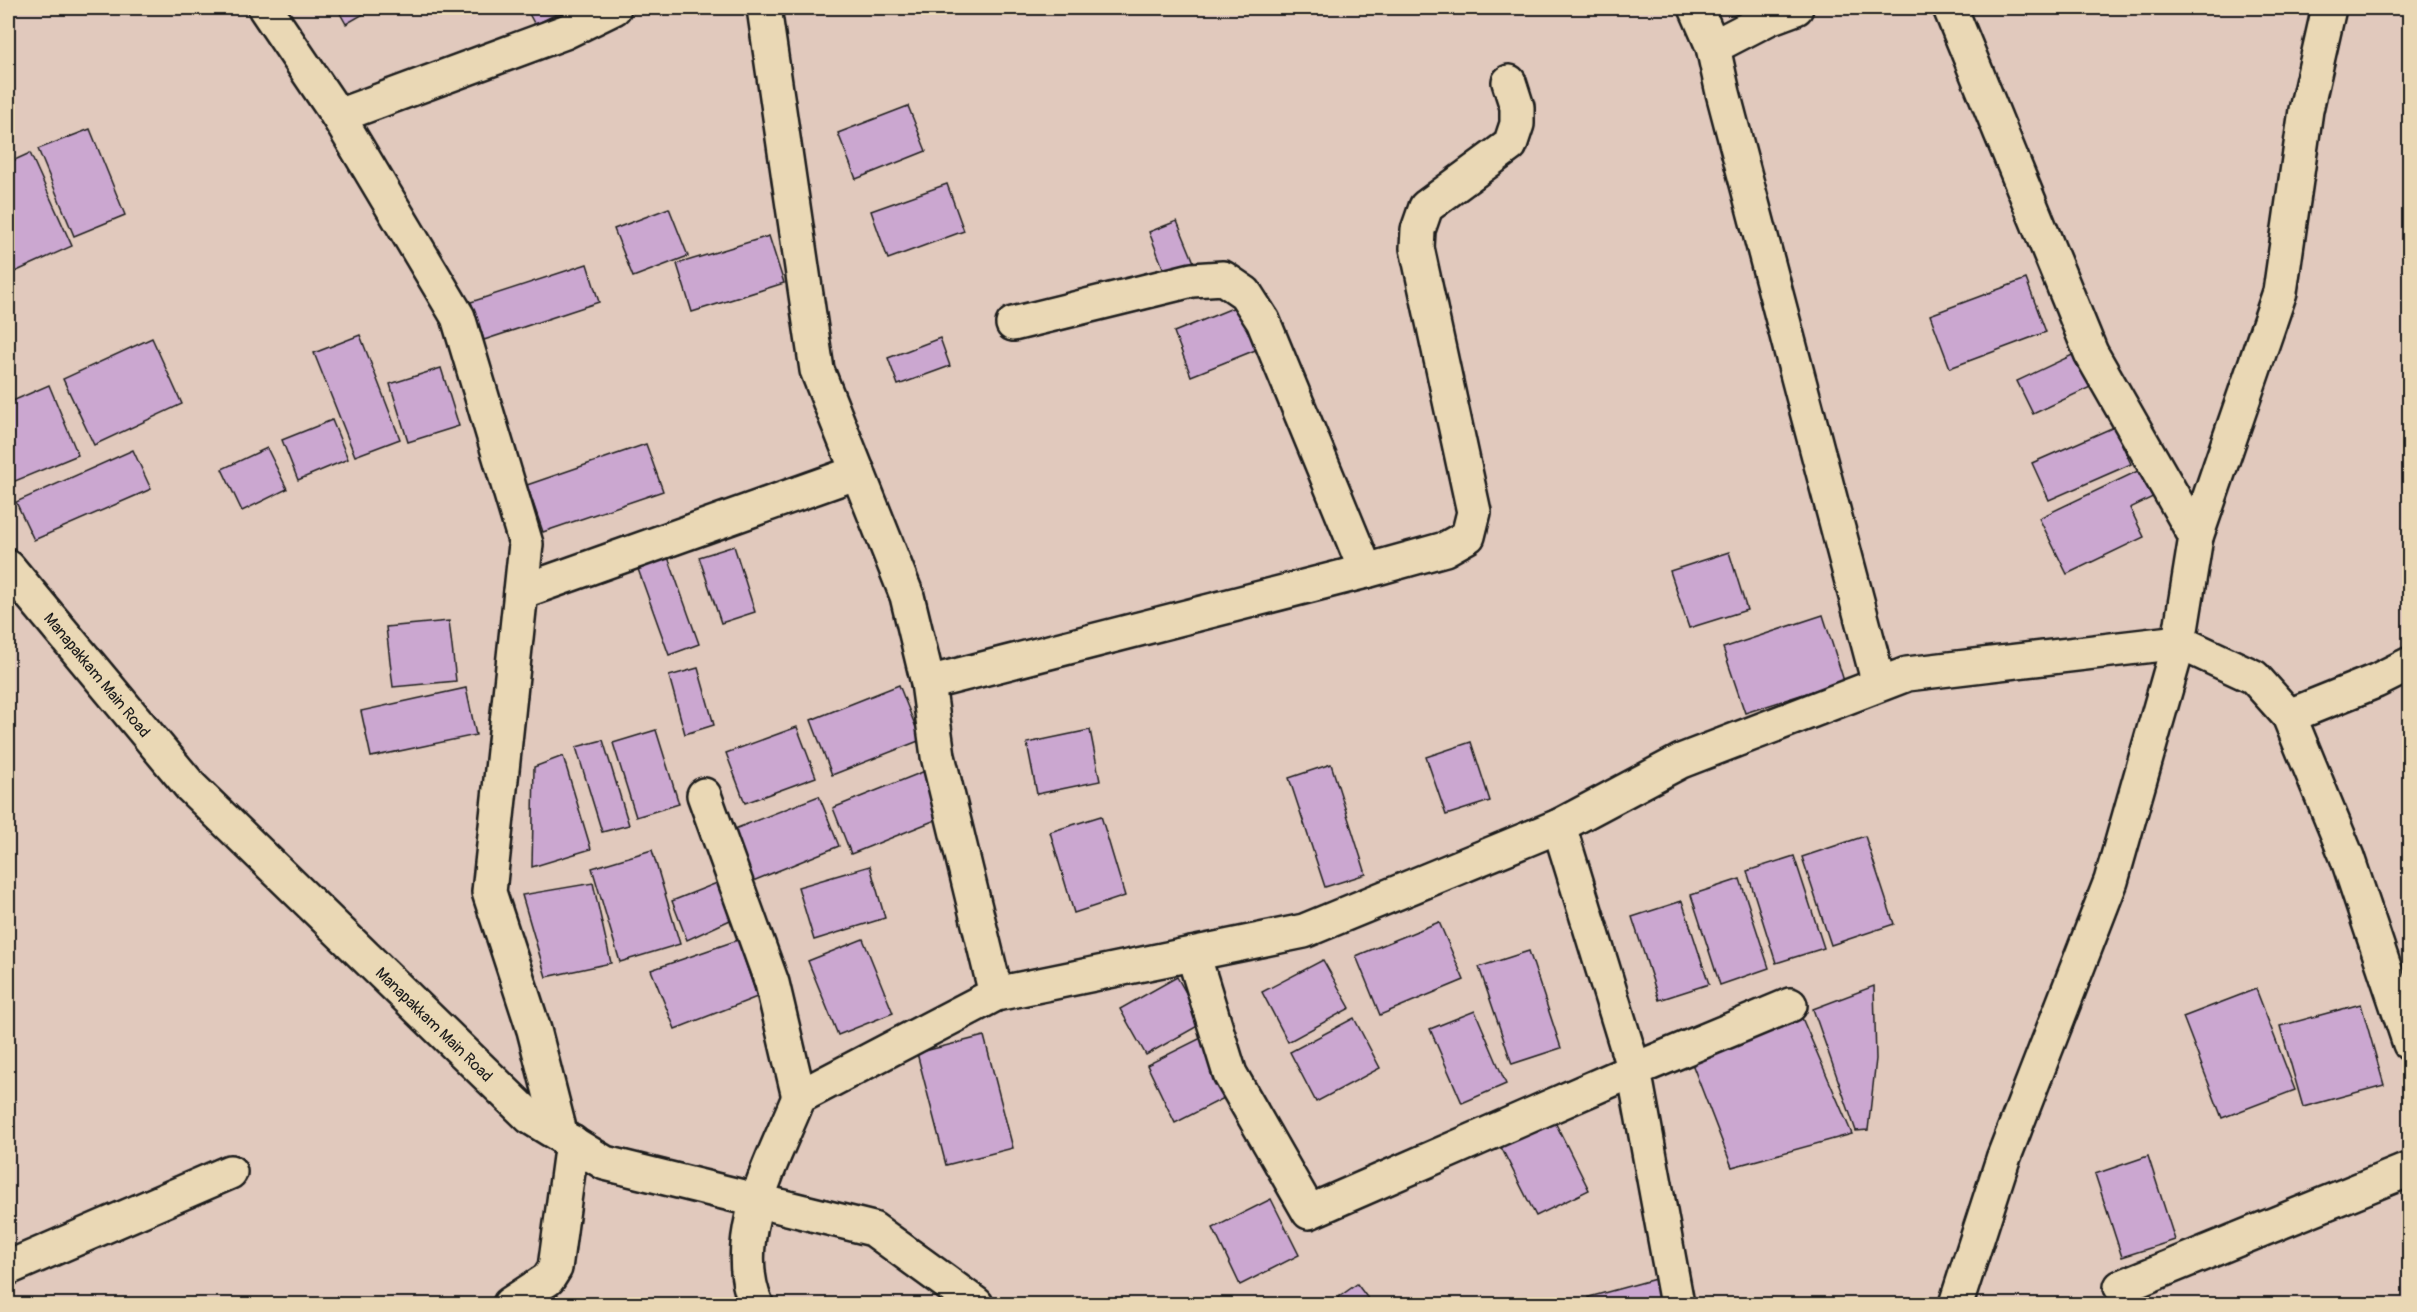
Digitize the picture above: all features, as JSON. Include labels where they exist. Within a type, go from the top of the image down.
[{"type":"street","points":[[265,8],[338,116],[458,317],[526,544],[489,892],[567,1139],[555,1268],[548,1280],[510,1305]]},
{"type":"street","points":[[338,116],[565,32],[614,8]]},
{"type":"street","points":[[764,8],[817,370],[907,596],[928,683],[938,756],[996,994]]},
{"type":"street","points":[[1696,8],[1713,47],[1726,105],[1879,684]]},
{"type":"street","points":[[1713,47],[1769,18],[1796,8]]},
{"type":"street","points":[[1950,8],[2091,353],[2196,537]]},
{"type":"street","points":[[1956,1305],[2003,1159],[2111,881],[2178,642],[2196,537],[2280,292],[2306,110],[2329,8]]},
{"type":"street","points":[[928,683],[1366,571],[1445,549],[1468,536],[1474,512],[1417,248],[1418,230],[1426,207],[1510,145],[1517,124],[1517,107],[1509,82]]},
{"type":"street","points":[[1013,324],[1192,280],[1223,278],[1245,293],[1263,321],[1366,571]]},
{"type":"street","points":[[520,592],[858,472]]},
{"type":"street","name":"Manapakkam Main Road","points":[[8,567],[191,787],[530,1117],[605,1163],[873,1229],[976,1305]]},
{"type":"street","points":[[799,1097],[996,994],[1304,932],[1559,826],[1682,761],[1907,674],[2178,642],[2254,677],[2289,716],[2347,857],[2409,1044]]},
{"type":"street","points":[[2289,716],[2376,681],[2409,664]]},
{"type":"street","points":[[704,795],[771,983],[799,1097],[757,1201],[747,1241],[748,1286],[756,1305]]},
{"type":"street","points":[[1559,826],[1634,1070],[1677,1305]]},
{"type":"street","points":[[1193,954],[1230,1074],[1309,1212],[1634,1070],[1790,1005]]},
{"type":"street","points":[[2121,1287],[2409,1169]]},
{"type":"street","points":[[8,1268],[230,1172]]},
{"type":"building","points":[[337,8],[374,8],[346,24]]},
{"type":"building","points":[[526,8],[568,8],[535,25]]},
{"type":"building","points":[[908,106],[926,151],[856,179],[838,133]]},
{"type":"building","points":[[90,129],[125,215],[74,236],[38,149]]},
{"type":"building","points":[[30,153],[72,246],[8,275],[8,163]]},
{"type":"building","points":[[947,184],[964,231],[888,259],[871,211]]},
{"type":"building","points":[[669,208],[688,256],[633,277],[614,229]]},
{"type":"building","points":[[1177,221],[1198,272],[1169,283],[1149,232]]},
{"type":"building","points":[[769,236],[784,283],[692,312],[677,264]]},
{"type":"building","points":[[587,264],[599,302],[484,340],[471,302]]},
{"type":"building","points":[[2026,279],[2046,332],[1950,368],[1930,315]]},
{"type":"building","points":[[1240,305],[1258,349],[1191,376],[1174,332]]},
{"type":"building","points":[[360,335],[400,439],[355,456],[314,353]]},
{"type":"building","points":[[152,338],[182,404],[94,445],[63,379]]},
{"type":"building","points":[[940,338],[950,366],[898,385],[888,358]]},
{"type":"building","points":[[2083,350],[2099,383],[2033,414],[2017,381]]},
{"type":"building","points":[[441,368],[459,426],[408,442],[390,384]]},
{"type":"building","points":[[49,385],[78,455],[8,484],[8,403]]},
{"type":"building","points":[[332,420],[348,459],[298,480],[282,440]]},
{"type":"building","points":[[2114,427],[2131,464],[2049,500],[2032,463]]},
{"type":"building","points":[[646,444],[663,491],[543,532],[527,485]]},
{"type":"building","points":[[267,448],[287,489],[242,511],[222,469]]},
{"type":"building","points":[[133,450],[151,489],[34,540],[16,502]]},
{"type":"building","points":[[2144,468],[2157,495],[2130,508],[2144,537],[2067,574],[2039,518]]},
{"type":"building","points":[[734,546],[755,612],[721,623],[699,557]]},
{"type":"building","points":[[1729,552],[1747,610],[1689,628],[1670,571]]},
{"type":"building","points":[[668,557],[699,644],[669,655],[638,569]]},
{"type":"building","points":[[1823,615],[1844,681],[1745,713],[1723,648]]},
{"type":"building","points":[[449,621],[456,681],[393,687],[386,627]]},
{"type":"building","points":[[698,668],[714,725],[685,734],[669,676]]},
{"type":"building","points":[[899,685],[921,740],[832,775],[811,720]]},
{"type":"building","points":[[466,688],[476,735],[371,757],[361,711]]},
{"type":"building","points":[[797,727],[816,777],[745,803],[726,753]]},
{"type":"building","points":[[656,730],[679,804],[636,817],[613,743]]},
{"type":"building","points":[[1090,730],[1100,781],[1037,794],[1027,743]]},
{"type":"building","points":[[603,740],[629,825],[602,832],[576,747]]},
{"type":"building","points":[[1471,742],[1490,801],[1446,815],[1426,757]]},
{"type":"building","points":[[563,756],[591,849],[532,867],[534,767]]},
{"type":"building","points":[[1331,764],[1366,874],[1325,887],[1289,778]]},
{"type":"building","points":[[925,771],[943,817],[851,854],[833,808]]},
{"type":"building","points":[[819,796],[839,846],[748,883],[727,832]]},
{"type":"building","points":[[1101,816],[1125,896],[1074,913],[1050,832]]},
{"type":"building","points":[[1865,836],[1894,924],[1831,945],[1802,857]]},
{"type":"building","points":[[652,850],[680,944],[620,962],[592,868]]},
{"type":"building","points":[[1794,856],[1824,948],[1776,963],[1747,871]]},
{"type":"building","points":[[870,866],[885,918],[814,940],[798,887]]},
{"type":"building","points":[[727,879],[741,915],[687,940],[672,901]]},
{"type":"building","points":[[1740,879],[1769,968],[1720,985],[1691,895]]},
{"type":"building","points":[[593,883],[611,963],[546,977],[522,895]]},
{"type":"building","points":[[1682,901],[1709,984],[1659,1000],[1632,917]]},
{"type":"building","points":[[1439,922],[1464,980],[1380,1015],[1356,956]]},
{"type":"building","points":[[863,939],[893,1013],[838,1035],[808,961]]},
{"type":"building","points":[[738,940],[757,997],[675,1029],[651,970]]},
{"type":"building","points":[[1529,951],[1561,1048],[1512,1064],[1479,967]]},
{"type":"building","points":[[1323,960],[1350,1008],[1288,1042],[1262,992]]},
{"type":"building","points":[[1177,977],[1203,1023],[1146,1055],[1120,1009]]},
{"type":"building","points":[[1874,986],[1876,1059],[1868,1130],[1856,1131],[1813,1009]]},
{"type":"building","points":[[2256,989],[2295,1090],[2222,1118],[2183,1017]]},
{"type":"building","points":[[2361,1004],[2384,1085],[2303,1107],[2280,1026]]},
{"type":"building","points":[[1475,1011],[1506,1084],[1462,1103],[1430,1029]]},
{"type":"building","points":[[1799,1011],[1852,1134],[1732,1167],[1691,1061]]},
{"type":"building","points":[[1354,1018],[1380,1068],[1316,1102],[1290,1052]]},
{"type":"building","points":[[1207,1035],[1236,1092],[1175,1123],[1147,1065]]},
{"type":"building","points":[[984,1036],[1013,1148],[946,1165],[917,1053]]},
{"type":"building","points":[[1553,1118],[1589,1190],[1536,1216],[1500,1145]]},
{"type":"building","points":[[2148,1156],[2175,1240],[2122,1257],[2095,1174]]},
{"type":"building","points":[[1271,1199],[1299,1255],[1240,1285],[1213,1228]]},
{"type":"building","points":[[1659,1278],[1667,1304],[1591,1304],[1589,1297]]},
{"type":"building","points":[[1357,1284],[1372,1304],[1329,1304]]}]
